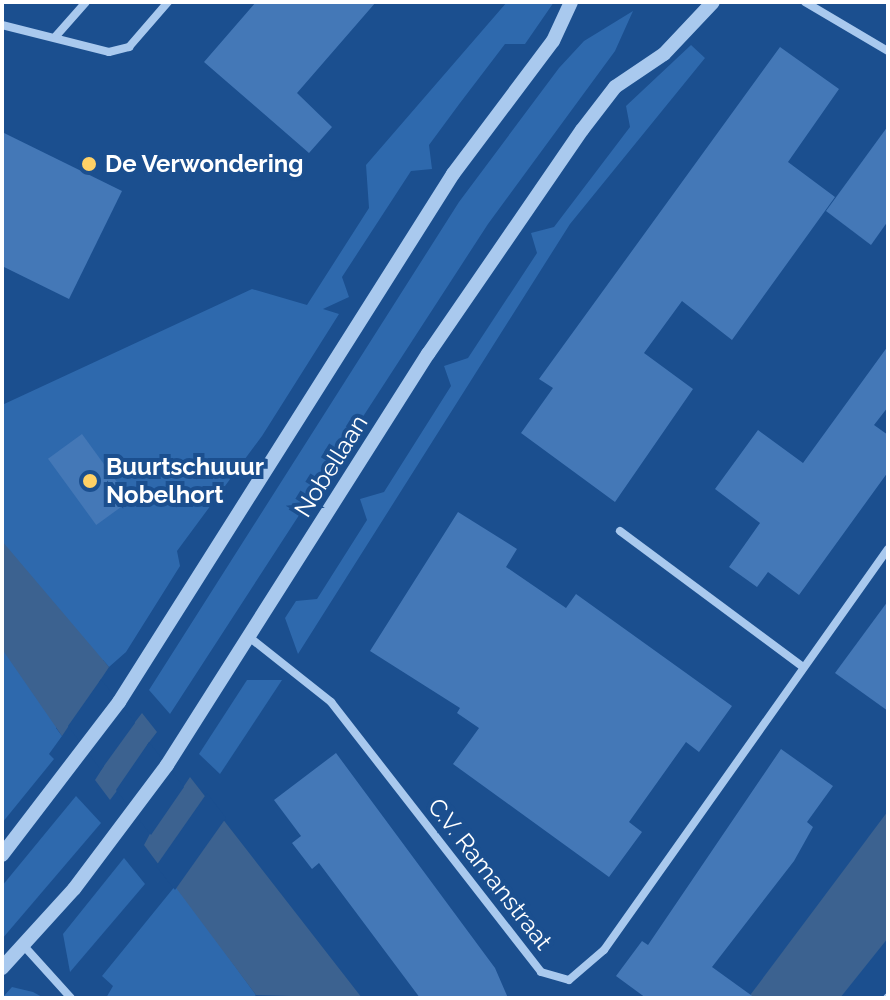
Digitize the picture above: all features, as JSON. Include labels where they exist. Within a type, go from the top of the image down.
[{"type":"street","points":[[56,36],[86,2]]},
{"type":"street","points":[[2,25],[56,36],[109,52],[129,47],[168,2]]},
{"type":"street","points":[[2,855],[119,702],[453,174],[553,41],[571,2]]},
{"type":"street","name":"Nobellaan","points":[[2,968],[24,946],[134,812],[167,765],[469,290],[573,142],[615,87],[664,54],[713,2]]},
{"type":"street","points":[[805,2],[888,51]]},
{"type":"street","points":[[620,531],[803,667]]},
{"type":"street","name":"C.V. Ramanstraat","points":[[249,637],[331,702],[541,972],[569,980],[604,950],[888,549]]},
{"type":"street","points":[[24,946],[71,998]]},
{"type":"shaded area","points":[[507,2],[554,2],[525,44],[505,44],[429,145],[432,169],[411,171],[342,277],[349,297],[323,309],[339,314],[262,436],[177,551],[180,566],[126,652],[109,667],[103,660],[56,728],[62,736],[49,754],[54,759],[2,823],[2,405],[252,289],[307,305],[369,208],[366,165]]},
{"type":"shaded area","points":[[633,11],[615,51],[488,224],[170,714],[149,690],[459,202],[559,68],[584,41]]},
{"type":"shaded area","points":[[691,45],[705,58],[570,224],[298,654],[285,618],[296,601],[317,599],[367,520],[360,499],[384,492],[451,386],[444,366],[468,358],[537,253],[531,233],[554,227],[630,127],[626,106]]},
{"type":"shaded area","points":[[2,541],[109,667],[99,682],[132,726],[142,713],[157,732],[147,745],[182,789],[190,777],[362,998],[256,995],[144,845],[152,830],[119,788],[110,800],[95,780],[104,766],[70,724],[62,736],[2,649]]},
{"type":"shaded area","points":[[247,680],[282,680],[220,774],[199,754]]},
{"type":"shaded area","points":[[76,796],[101,823],[2,939],[2,886]]},
{"type":"shaded area","points":[[888,811],[888,938],[840,998],[748,998]]},
{"type":"shaded area","points":[[124,858],[145,884],[70,972],[63,934]]},
{"type":"shaded area","points":[[176,885],[256,995],[252,998],[106,998],[113,986],[102,976]]},
{"type":"shaded area","points":[[12,987],[33,992],[44,998],[2,998]]},
{"type":"pier","points":[[101,679],[135,723],[101,770],[68,726]]},
{"type":"pier","points":[[149,742],[184,787],[151,835],[116,790]]},
{"type":"pier","points":[[207,793],[226,818],[175,890],[156,866]]},
{"type":"building","points":[[256,2],[376,2],[297,93],[332,127],[309,153],[204,62]]},
{"type":"building","points":[[780,47],[839,89],[788,162],[835,197],[732,340],[682,301],[644,353],[693,389],[615,502],[521,433],[553,388],[539,379]]},
{"type":"building","points":[[888,126],[888,221],[871,245],[826,211]]},
{"type":"building","points":[[2,132],[122,191],[69,299],[2,266]]},
{"type":"building","points":[[888,346],[888,407],[874,425],[888,435],[888,472],[799,595],[768,572],[757,587],[729,567],[760,523],[715,489],[758,430],[803,463]]},
{"type":"building","points":[[82,434],[130,500],[96,525],[48,459]]},
{"type":"building","points":[[458,512],[517,549],[506,567],[566,608],[576,594],[732,706],[699,752],[686,742],[629,822],[642,832],[609,877],[453,764],[479,728],[457,713],[460,708],[370,651]]},
{"type":"building","points":[[888,601],[888,711],[835,673]]},
{"type":"building","points":[[781,749],[833,786],[807,822],[813,827],[794,861],[712,967],[755,998],[646,998],[616,976],[642,941],[648,945]]},
{"type":"building","points":[[336,753],[495,968],[508,998],[420,998],[319,863],[312,869],[292,843],[301,836],[274,800]]},
{"type":"place","name":"De Verwondering","points":[[89,164]]},
{"type":"place","name":"Buurtschuuur Nobelhort","points":[[90,481]]}]
